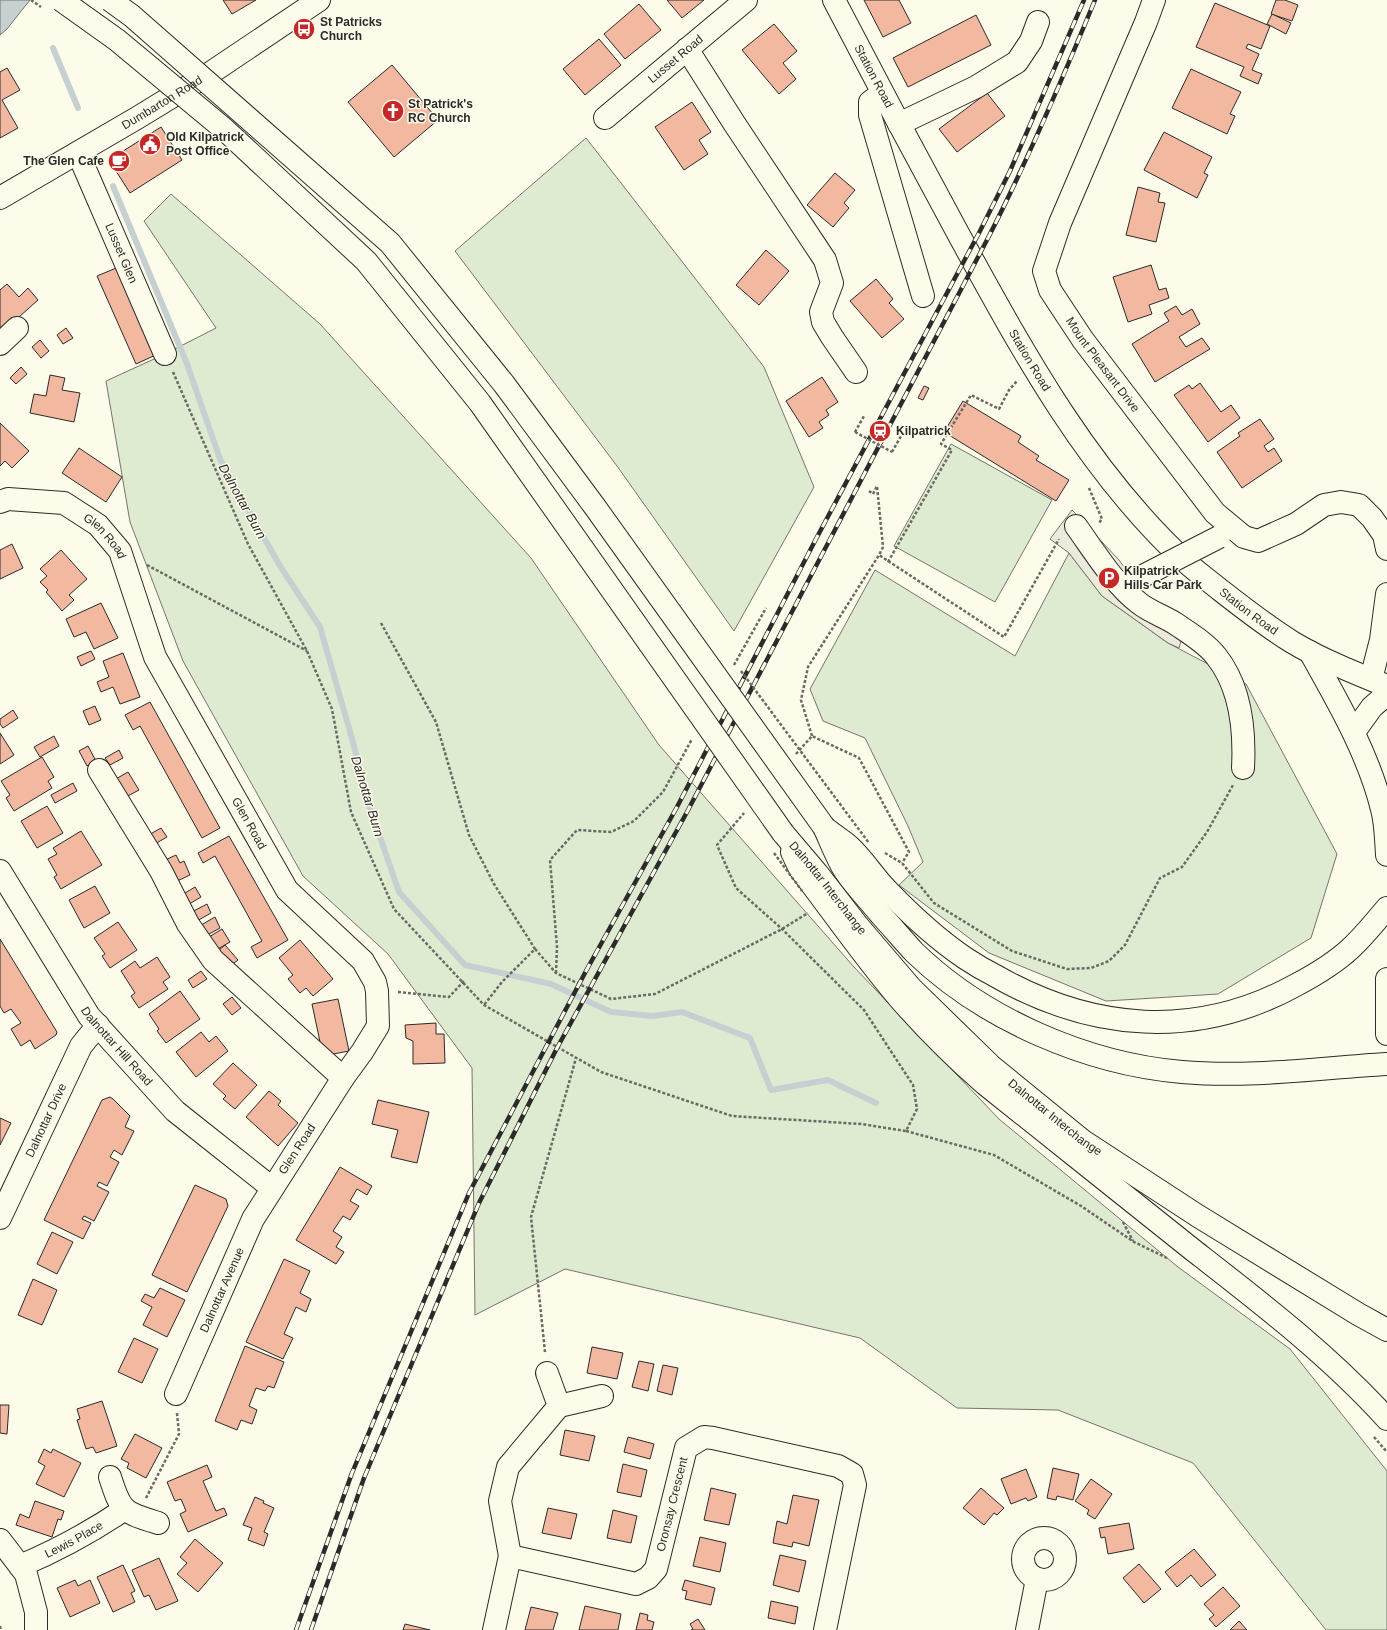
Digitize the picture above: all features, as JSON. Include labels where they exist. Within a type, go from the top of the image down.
[{"type":"main road","points":[[110,0],[132,16],[390,242],[504,384],[595,506],[824,827],[843,867],[914,952],[936,971],[988,1008],[1017,1024],[1070,1046],[1138,1066],[1183,1072],[1245,1073],[1387,1064]]},
{"type":"main road","name":"Dumbarton Road","points":[[0,198],[209,74],[319,0]]},
{"type":"main road","name":"Lusset Road","points":[[605,118],[746,0]]},
{"type":"main road","name":"Station Road","points":[[834,0],[898,124],[996,303],[1055,400],[1098,464],[1146,521],[1187,564],[1266,625],[1310,652],[1379,682]]},
{"type":"main road","name":"Mount Pleasant Drive","points":[[1154,0],[1060,223],[1044,271],[1050,290],[1084,340],[1214,513],[1226,533],[1258,541],[1296,524],[1324,505],[1341,502],[1359,506],[1372,518],[1384,535],[1387,550]]},
{"type":"main road","points":[[52,4],[117,40],[224,129],[366,261],[480,403],[778,843],[800,869],[898,997],[934,1037],[991,1089],[1278,1316],[1338,1368],[1367,1396],[1387,1419]]},
{"type":"main road","points":[[898,124],[976,87],[1017,62],[1030,41],[1038,22]]},
{"type":"main road","points":[[688,49],[825,260],[832,283],[821,312],[823,322],[856,372]]},
{"type":"main road","points":[[882,93],[870,102],[870,115],[923,296]]},
{"type":"main road","name":"Lusset Glen","points":[[78,153],[165,354]]},
{"type":"main road","points":[[0,344],[17,328]]},
{"type":"main road","name":"Glen Road","points":[[0,502],[8,499],[64,503],[98,525],[120,551],[156,657],[287,890],[363,961],[375,982],[378,991],[378,1026],[272,1188]]},
{"type":"main road","points":[[1080,532],[1129,583],[1139,604],[1174,623],[1200,641],[1216,655],[1230,678],[1237,697],[1244,742],[1243,768]]},
{"type":"main road","points":[[1129,583],[1226,533]]},
{"type":"main road","points":[[1379,682],[1380,640],[1387,594]]},
{"type":"main road","name":"Station Road","points":[[1310,652],[1354,732],[1367,762],[1383,810],[1387,855]]},
{"type":"main road","points":[[1354,732],[1372,707],[1387,694]]},
{"type":"main road","points":[[99,770],[160,871],[188,924],[213,960],[343,1078]]},
{"type":"main road","points":[[824,827],[851,848],[886,890],[914,917],[966,959],[1014,987],[1042,999],[1095,1016],[1130,1021],[1177,1022],[1223,1014],[1245,1008],[1266,1000],[1310,978],[1333,962],[1351,948],[1387,908]]},
{"type":"main road","name":"Dalnottar Interchange","points":[[778,843],[817,873],[858,926],[911,988],[991,1066],[1083,1140],[1211,1224],[1358,1314],[1387,1330]]},
{"type":"main road","name":"Dalnottar Hill Road","points":[[0,871],[89,1016],[175,1110],[272,1188]]},
{"type":"main road","points":[[1387,979],[1387,1034]]},
{"type":"main road","name":"Dalnottar Drive","points":[[0,1218],[81,1046],[98,1025]]},
{"type":"main road","name":"Dalnottar Avenue","points":[[176,1394],[253,1219],[272,1188]]},
{"type":"main road","points":[[547,1373],[559,1406]]},
{"type":"main road","points":[[494,1630],[510,1556],[500,1501],[508,1467],[559,1406],[602,1396]]},
{"type":"main road","name":"Oronsay Crescent","points":[[510,1556],[636,1584],[648,1578],[656,1569],[686,1448],[704,1437],[838,1466],[852,1474],[855,1485],[825,1630]]},
{"type":"main road","points":[[110,1477],[119,1502],[131,1513],[158,1523]]},
{"type":"main road","name":"Lewis Place","points":[[20,1566],[56,1551],[131,1513]]},
{"type":"main road","points":[[0,1540],[26,1574],[36,1612],[36,1630]]},
{"type":"main road","points":[[1027,1630],[1037,1579]]},
{"type":"path","points":[[31,0],[52,4]]},
{"type":"path","points":[[165,354],[248,544],[307,651],[332,709],[351,812],[394,909],[484,1005],[601,1072],[732,1116],[861,1124],[906,1131],[994,1155],[1081,1206],[1134,1242],[1169,1259]]},
{"type":"path","points":[[888,562],[952,450],[941,444],[971,396],[999,409],[1009,390],[1020,378]]},
{"type":"path","points":[[864,416],[855,432],[892,452],[901,436]]},
{"type":"path","points":[[812,736],[801,700],[808,667],[883,548],[877,486],[873,494],[869,491]]},
{"type":"path","points":[[879,555],[1004,637],[1062,535],[1080,532],[1102,519],[1088,486]]},
{"type":"path","points":[[120,551],[307,651]]},
{"type":"path","points":[[381,623],[436,722],[469,835],[494,884],[535,949],[556,972],[611,1000],[655,994],[782,929],[814,909]]},
{"type":"path","points":[[690,736],[695,742]]},
{"type":"path","points":[[902,863],[934,903],[1012,951],[1067,969],[1091,968],[1109,961],[1125,945],[1160,878],[1182,867],[1207,832],[1243,768]]},
{"type":"path","points":[[556,972],[557,947],[550,860],[577,830],[611,832],[634,821],[663,792]]},
{"type":"path","points":[[741,807],[746,814]]},
{"type":"path","points":[[778,843],[802,891]]},
{"type":"path","points":[[782,929],[864,1010],[913,1085],[917,1109],[906,1131]]},
{"type":"path","points":[[484,1005],[502,982],[535,949]]},
{"type":"path","points":[[378,991],[449,997],[464,982]]},
{"type":"path","points":[[547,1373],[531,1217],[576,1058]]},
{"type":"path","points":[[131,1513],[179,1434],[176,1394]]},
{"type":"path","points":[[0,1626],[2,1630]]},
{"type":"green space","points":[[586,138],[764,367],[814,487],[734,631],[617,466],[455,251]]},
{"type":"green space","points":[[171,194],[320,324],[531,558],[659,745],[854,967],[999,1119],[1178,1267],[1290,1349],[1387,1471],[1387,1630],[1326,1630],[1193,1463],[1058,1410],[957,1408],[860,1338],[565,1269],[475,1315],[472,1068],[388,954],[303,876],[183,661],[130,522],[106,381],[165,354],[216,328],[144,221]]},
{"type":"green space","points":[[951,444],[1052,500],[995,602],[894,546]]},
{"type":"green space","points":[[1069,553],[1102,596],[1168,643],[1246,684],[1337,854],[1311,938],[1218,994],[1106,1001],[989,953],[899,885],[923,862],[908,826],[865,738],[823,721],[810,689],[875,570],[1015,656]]},
{"type":"shaded area","points":[[0,0],[30,0],[7,29],[0,35]]},
{"type":"shaded area","name":"Kilpatrick Hills Car Park","points":[[1072,510],[1119,560],[1144,595],[1186,624],[1179,648],[1168,643],[1102,596],[1069,553],[1050,539]]},
{"type":"building","points":[[223,0],[256,0],[232,14]]},
{"type":"building","points":[[667,0],[704,0],[682,18]]},
{"type":"building","points":[[864,0],[899,0],[911,23],[883,37]]},
{"type":"building","points":[[1276,0],[1285,0],[1298,5],[1292,21],[1271,14]]},
{"type":"building","points":[[1215,3],[1270,26],[1261,49],[1248,44],[1246,48],[1259,54],[1252,70],[1262,74],[1258,84],[1240,76],[1244,67],[1196,47]]},
{"type":"building","points":[[639,4],[661,30],[625,59],[604,34]]},
{"type":"building","points":[[1272,14],[1291,23],[1286,34],[1267,24]]},
{"type":"building","points":[[976,15],[991,45],[908,87],[893,58]]},
{"type":"building","points":[[774,24],[797,51],[783,63],[796,79],[779,94],[742,50]]},
{"type":"building","points":[[599,39],[621,65],[585,95],[563,69]]},
{"type":"building","name":"St Patrick's RC Church","points":[[392,65],[438,120],[394,157],[348,102]]},
{"type":"building","points":[[7,68],[20,90],[2,100],[18,128],[0,138],[0,72]]},
{"type":"building","points":[[1191,69],[1241,92],[1230,114],[1235,116],[1227,134],[1172,108]]},
{"type":"building","points":[[987,93],[1005,116],[957,152],[939,129]]},
{"type":"building","points":[[692,102],[711,132],[699,140],[708,154],[684,170],[655,127]]},
{"type":"building","points":[[161,127],[182,160],[130,193],[109,160]]},
{"type":"building","points":[[1164,132],[1212,157],[1204,173],[1208,175],[1197,198],[1144,170]]},
{"type":"building","points":[[835,173],[855,190],[844,203],[849,208],[833,227],[807,205]]},
{"type":"building","points":[[1138,187],[1160,193],[1158,202],[1165,203],[1156,242],[1126,235]]},
{"type":"building","points":[[766,250],[789,271],[759,305],[736,285]]},
{"type":"building","points":[[1151,265],[1159,290],[1166,288],[1169,298],[1149,305],[1152,314],[1128,322],[1113,277]]},
{"type":"building","points":[[121,266],[160,353],[136,364],[97,276]]},
{"type":"building","points":[[876,279],[893,299],[889,303],[904,319],[882,338],[850,301]]},
{"type":"building","points":[[7,284],[19,297],[28,288],[38,300],[0,334],[0,290]]},
{"type":"building","points":[[1176,306],[1182,315],[1192,309],[1200,324],[1179,337],[1186,347],[1202,338],[1210,349],[1155,382],[1132,344],[1169,321],[1164,313]]},
{"type":"building","points":[[66,328],[73,338],[63,344],[57,335]]},
{"type":"building","points":[[40,340],[49,351],[41,358],[32,347]]},
{"type":"building","points":[[21,367],[27,374],[16,384],[10,378]]},
{"type":"building","points":[[50,375],[65,378],[62,390],[80,393],[74,422],[30,413],[34,394],[46,396]]},
{"type":"building","points":[[822,377],[838,402],[826,410],[829,415],[819,422],[823,428],[809,437],[786,401]]},
{"type":"building","points":[[1200,383],[1221,412],[1231,405],[1240,418],[1208,442],[1174,395],[1189,385],[1192,389]]},
{"type":"building","points":[[924,386],[929,388],[923,400],[918,398]]},
{"type":"building","points":[[963,401],[1021,436],[1018,442],[1039,456],[1036,460],[1069,480],[1056,501],[944,432]]},
{"type":"building","points":[[1260,419],[1274,439],[1264,446],[1268,452],[1274,448],[1282,461],[1242,488],[1217,452],[1240,436],[1238,433]]},
{"type":"building","points":[[0,423],[29,451],[12,468],[5,461],[0,466]]},
{"type":"building","points":[[79,448],[122,477],[106,502],[62,473]]},
{"type":"building","points":[[12,544],[23,568],[0,579],[0,550]]},
{"type":"building","points":[[61,550],[87,579],[69,595],[74,600],[62,611],[46,592],[48,590],[40,582],[47,576],[40,569]]},
{"type":"building","points":[[101,603],[118,638],[94,649],[86,632],[74,637],[66,619]]},
{"type":"building","points":[[91,651],[95,659],[81,666],[77,657]]},
{"type":"building","points":[[123,653],[140,697],[120,704],[113,687],[101,692],[97,682],[109,677],[103,661]]},
{"type":"building","points":[[150,702],[220,828],[202,838],[140,726],[133,730],[125,715]]},
{"type":"building","points":[[95,706],[101,720],[89,725],[83,711]]},
{"type":"building","points":[[13,710],[18,718],[3,728],[0,724],[0,719]]},
{"type":"building","points":[[0,733],[14,755],[0,764]]},
{"type":"building","points":[[54,736],[59,746],[40,757],[34,747]]},
{"type":"building","points":[[88,746],[96,761],[87,766],[79,751]]},
{"type":"building","points":[[119,750],[123,758],[110,765],[105,758]]},
{"type":"building","points":[[42,757],[54,777],[48,781],[52,788],[14,811],[6,798],[10,795],[1,781]]},
{"type":"building","points":[[128,772],[139,790],[124,798],[114,780]]},
{"type":"building","points":[[73,783],[77,791],[55,803],[51,795]]},
{"type":"building","points":[[47,806],[63,833],[37,848],[21,821]]},
{"type":"building","points":[[161,828],[167,837],[153,845],[147,836]]},
{"type":"building","points":[[81,831],[102,865],[61,889],[54,877],[57,875],[48,859],[57,854],[53,848]]},
{"type":"building","points":[[229,836],[288,940],[257,958],[251,947],[262,941],[215,856],[203,863],[198,853]]},
{"type":"building","points":[[176,855],[180,863],[184,861],[190,875],[173,883],[163,861]]},
{"type":"building","points":[[95,886],[110,913],[84,928],[69,900]]},
{"type":"building","points":[[195,887],[201,897],[186,906],[180,896]]},
{"type":"building","points":[[207,904],[211,913],[195,922],[190,913]]},
{"type":"building","points":[[215,917],[220,928],[202,938],[196,928]]},
{"type":"building","points":[[118,922],[137,950],[110,968],[102,956],[105,954],[94,938]]},
{"type":"building","points":[[222,929],[230,942],[216,950],[209,937]]},
{"type":"building","points":[[0,939],[57,1032],[56,1035],[35,1049],[30,1040],[21,1046],[11,1029],[21,1023],[11,1009],[4,1013],[0,1006]]},
{"type":"building","points":[[300,940],[333,979],[313,996],[306,988],[300,993],[288,979],[293,975],[279,958]]},
{"type":"building","points":[[225,945],[238,960],[225,970],[213,955]]},
{"type":"building","points":[[157,957],[170,977],[163,982],[168,989],[139,1008],[131,996],[135,993],[121,971],[135,961],[140,968]]},
{"type":"building","points":[[201,971],[207,979],[193,988],[188,980]]},
{"type":"building","points":[[180,991],[200,1019],[166,1043],[157,1031],[159,1029],[149,1014]]},
{"type":"building","points":[[232,997],[241,1008],[232,1015],[223,1004]]},
{"type":"building","points":[[338,999],[349,1051],[323,1056],[312,1004]]},
{"type":"building","points":[[436,1023],[436,1034],[444,1034],[445,1063],[413,1064],[413,1041],[406,1038],[405,1025]]},
{"type":"building","points":[[201,1032],[209,1042],[216,1036],[228,1051],[196,1077],[176,1052]]},
{"type":"building","points":[[233,1063],[257,1085],[235,1109],[223,1099],[226,1096],[213,1084]]},
{"type":"building","points":[[269,1091],[281,1101],[278,1105],[298,1123],[278,1146],[246,1117]]},
{"type":"building","points":[[110,1097],[130,1116],[125,1127],[134,1131],[122,1155],[114,1150],[110,1157],[119,1162],[107,1186],[99,1182],[97,1186],[109,1192],[94,1221],[84,1216],[82,1219],[91,1223],[83,1239],[44,1220],[102,1100]]},
{"type":"building","points":[[378,1100],[429,1112],[417,1163],[391,1157],[398,1130],[372,1124]]},
{"type":"building","points":[[0,1118],[11,1123],[0,1145]]},
{"type":"building","points":[[340,1167],[372,1186],[367,1195],[357,1189],[350,1201],[359,1206],[350,1220],[343,1216],[333,1231],[342,1237],[336,1247],[344,1252],[336,1264],[296,1240]]},
{"type":"building","points":[[195,1185],[226,1199],[228,1206],[187,1292],[152,1275]]},
{"type":"building","points":[[52,1232],[73,1242],[57,1274],[37,1264]]},
{"type":"building","points":[[284,1259],[310,1271],[300,1293],[311,1299],[306,1312],[296,1307],[284,1334],[293,1338],[283,1359],[246,1342]]},
{"type":"building","points":[[33,1279],[57,1290],[42,1325],[18,1315]]},
{"type":"building","points":[[160,1288],[185,1300],[167,1337],[143,1325],[152,1307],[141,1301],[145,1294],[154,1298]]},
{"type":"building","points":[[134,1338],[158,1349],[142,1383],[118,1372]]},
{"type":"building","points":[[245,1346],[284,1362],[274,1388],[268,1386],[265,1391],[256,1388],[249,1406],[257,1410],[252,1424],[241,1420],[237,1430],[215,1421]]},
{"type":"building","points":[[592,1347],[623,1353],[617,1379],[587,1373]]},
{"type":"building","points":[[639,1361],[654,1364],[648,1391],[632,1387]]},
{"type":"building","points":[[663,1365],[678,1368],[672,1395],[657,1391]]},
{"type":"building","points":[[102,1401],[117,1446],[96,1453],[93,1447],[86,1449],[77,1420],[80,1419],[77,1409]]},
{"type":"building","points":[[0,1405],[9,1405],[7,1434],[0,1433]]},
{"type":"building","points":[[565,1430],[595,1436],[589,1461],[560,1455]]},
{"type":"building","points":[[135,1434],[162,1448],[146,1478],[127,1468],[129,1463],[121,1459]]},
{"type":"building","points":[[628,1437],[654,1444],[650,1459],[624,1452]]},
{"type":"building","points":[[44,1449],[51,1453],[53,1449],[81,1463],[64,1497],[36,1484],[45,1466],[38,1462]]},
{"type":"building","points":[[623,1464],[647,1470],[641,1497],[617,1492]]},
{"type":"building","points":[[207,1465],[212,1477],[203,1481],[216,1511],[224,1508],[227,1515],[188,1532],[180,1514],[186,1511],[181,1499],[175,1501],[167,1482]]},
{"type":"building","points":[[1053,1468],[1079,1474],[1073,1500],[1057,1496],[1056,1500],[1047,1498]]},
{"type":"building","points":[[1026,1469],[1037,1497],[1028,1501],[1026,1498],[1011,1504],[1001,1479]]},
{"type":"building","points":[[1091,1479],[1112,1494],[1095,1519],[1087,1514],[1089,1510],[1075,1501]]},
{"type":"building","points":[[711,1488],[736,1494],[729,1525],[704,1520]]},
{"type":"building","points":[[981,1488],[1004,1508],[997,1515],[994,1513],[984,1525],[963,1508]]},
{"type":"building","points":[[793,1495],[819,1500],[809,1546],[793,1542],[792,1547],[773,1543],[777,1521],[787,1524]]},
{"type":"building","points":[[255,1497],[274,1508],[264,1532],[268,1534],[264,1546],[248,1540],[252,1528],[243,1525]]},
{"type":"building","points":[[35,1501],[64,1511],[61,1520],[58,1519],[52,1537],[16,1525],[20,1514],[29,1518]]},
{"type":"building","points":[[548,1508],[577,1514],[571,1539],[542,1533]]},
{"type":"building","points":[[613,1510],[637,1516],[631,1543],[607,1538]]},
{"type":"building","points":[[1129,1523],[1134,1549],[1108,1554],[1105,1537],[1101,1538],[1099,1528]]},
{"type":"building","points":[[700,1537],[726,1543],[720,1572],[693,1566]]},
{"type":"building","points":[[195,1539],[223,1563],[198,1592],[177,1574],[187,1563],[180,1557]]},
{"type":"building","points":[[1194,1549],[1216,1575],[1201,1587],[1191,1575],[1177,1587],[1165,1572]]},
{"type":"building","points":[[780,1555],[806,1561],[799,1592],[773,1585]]},
{"type":"building","points":[[159,1558],[178,1601],[156,1610],[149,1595],[144,1597],[132,1570]]},
{"type":"building","points":[[1139,1564],[1161,1589],[1144,1603],[1123,1578]]},
{"type":"building","points":[[123,1565],[135,1591],[131,1593],[135,1602],[113,1612],[97,1577]]},
{"type":"building","points":[[75,1580],[78,1586],[90,1580],[100,1603],[70,1617],[57,1588]]},
{"type":"building","points":[[685,1580],[715,1588],[711,1605],[685,1599],[687,1591],[682,1590]]},
{"type":"building","points":[[1223,1587],[1240,1606],[1216,1627],[1209,1619],[1214,1615],[1204,1604]]},
{"type":"building","points":[[771,1601],[798,1607],[795,1624],[768,1618]]},
{"type":"building","points":[[585,1606],[621,1614],[618,1630],[579,1630]]},
{"type":"building","points":[[531,1607],[558,1613],[553,1630],[525,1630]]},
{"type":"building","points":[[640,1613],[648,1615],[647,1620],[654,1622],[652,1630],[636,1630]]},
{"type":"building","points":[[698,1619],[705,1630],[691,1630],[693,1629],[690,1624]]},
{"type":"building","points":[[1239,1621],[1247,1630],[1230,1630]]},
{"type":"building","points":[[405,1624],[430,1630],[403,1630]]},
{"type":"waterway","name":"Dalnottar Burn","points":[[53,48],[78,108]]},
{"type":"waterway","name":"Dalnottar Burn","points":[[113,186],[187,364],[220,459],[280,566],[320,627],[371,811],[399,892],[465,965],[551,984],[611,1012],[653,1016],[682,1012],[750,1038],[771,1090],[828,1080],[876,1103]]},
{"type":"railway","points":[[296,1630],[352,1473],[469,1193],[586,971],[677,807],[816,539],[980,231],[1010,171],[1084,0]]},
{"type":"railway","points":[[311,1630],[364,1478],[479,1203],[557,1048],[687,812],[988,238],[1044,120],[1095,0]]},
{"type":"place","name":"St Patricks Church","points":[[304,29]]},
{"type":"place","name":"St Patrick's RC Church","points":[[393,111]]},
{"type":"place","name":"Old Kilpatrick Post Office","points":[[150,144]]},
{"type":"place","name":"The Glen Cafe","points":[[119,161]]},
{"type":"place","name":"Kilpatrick","points":[[880,431]]},
{"type":"place","name":"Kilpatrick Hills Car Park","points":[[1109,578]]}]
